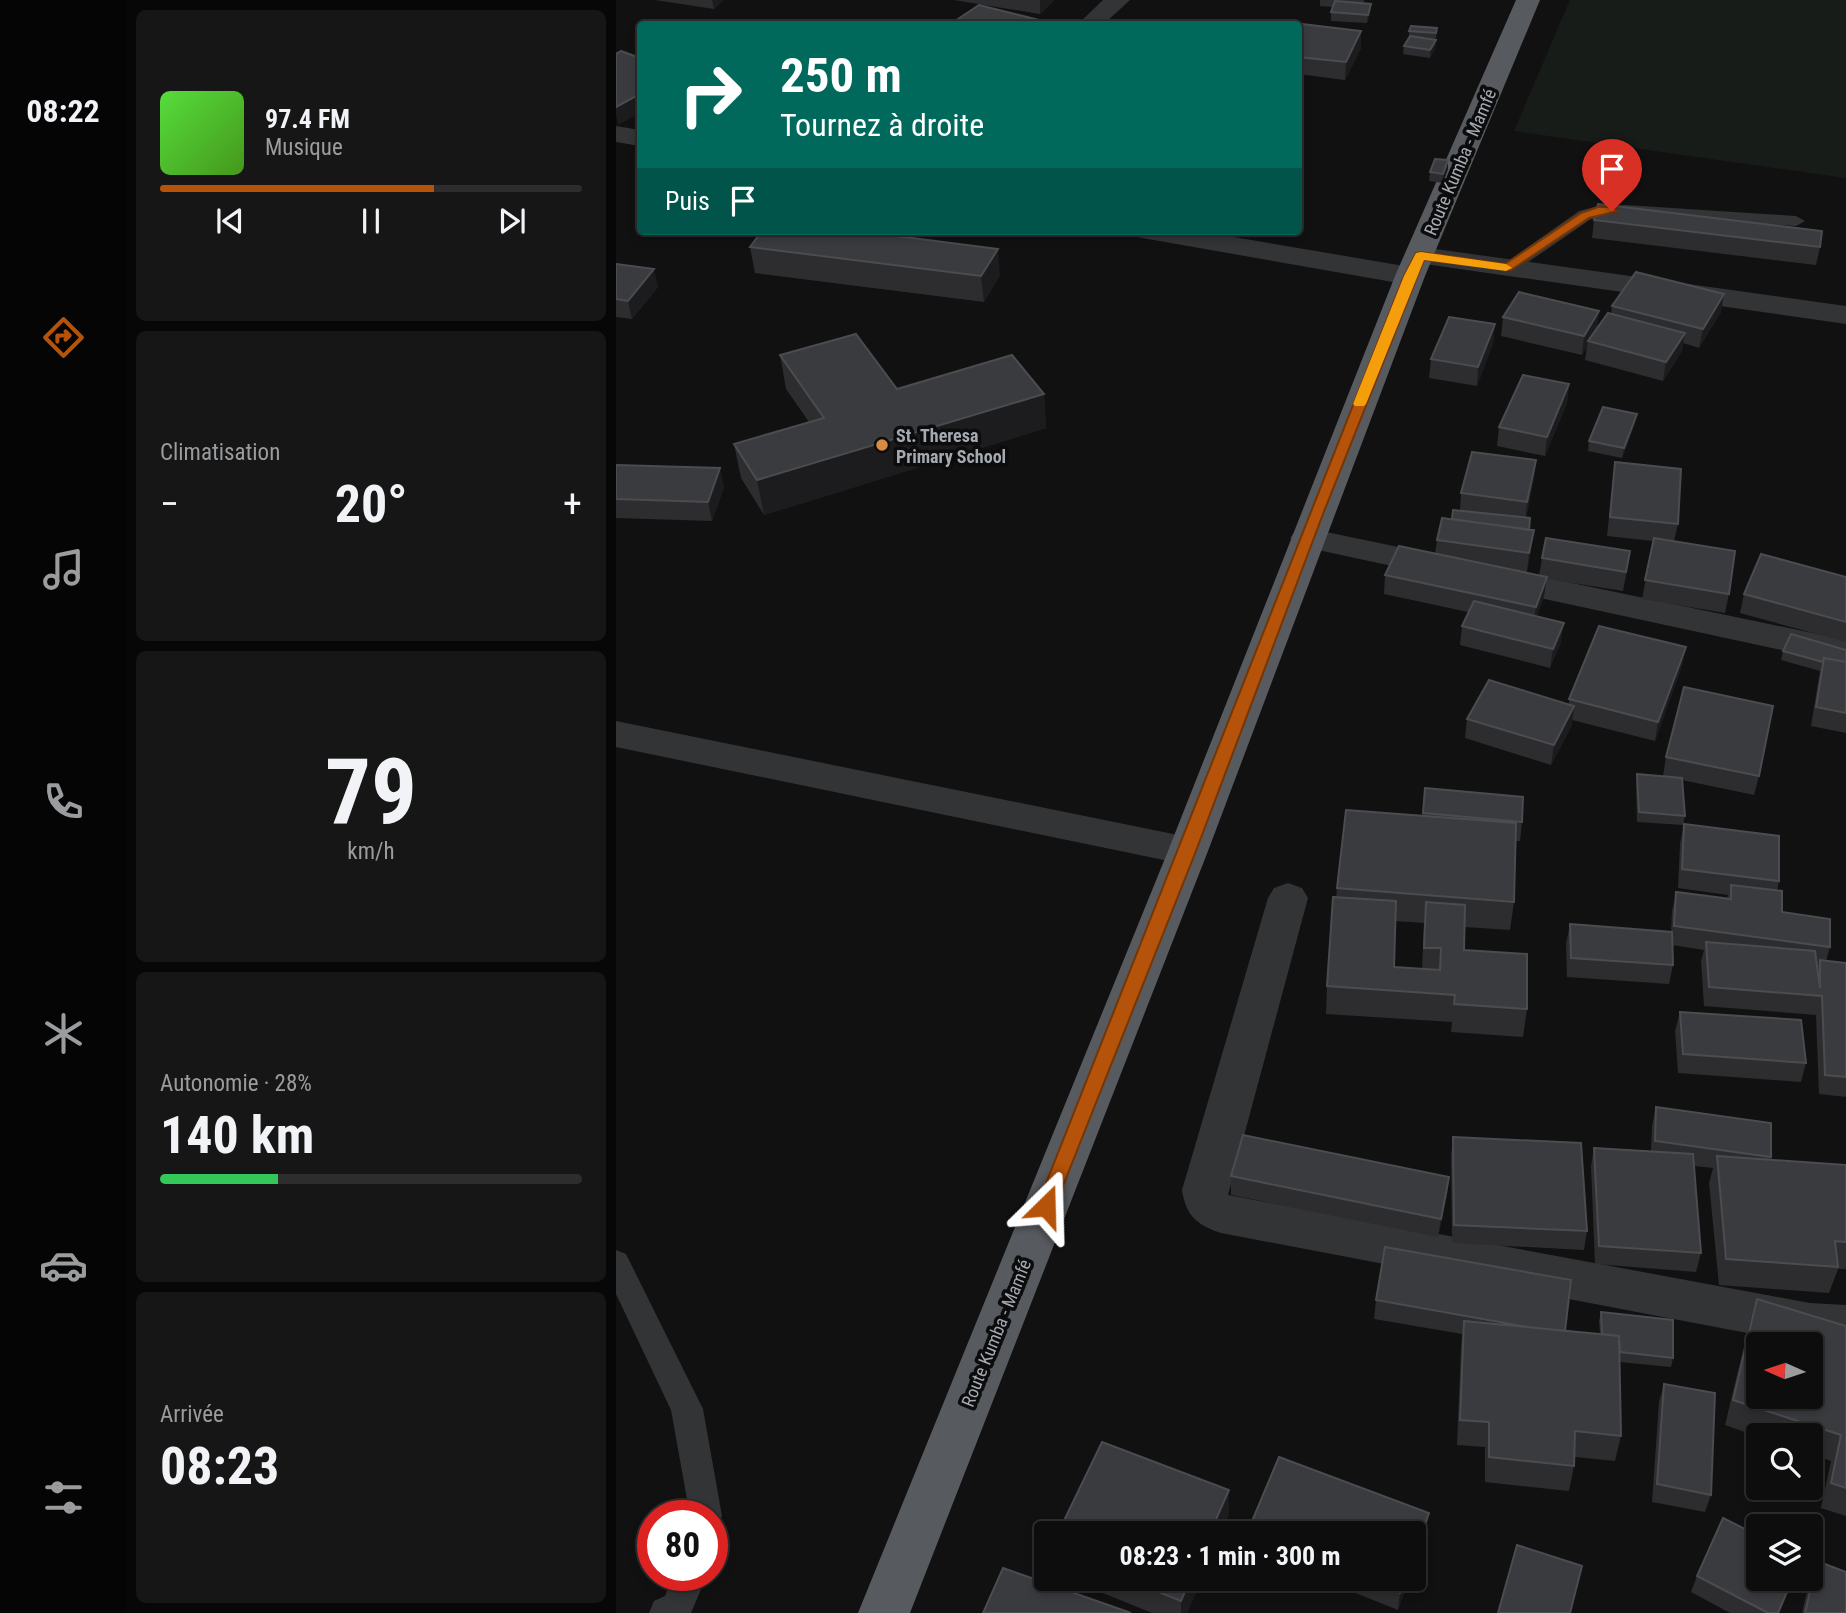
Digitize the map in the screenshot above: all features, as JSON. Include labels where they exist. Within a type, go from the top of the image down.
[{"type":"highway","name":"Route Kumba - Mamfé","points":[[884,1613],[1188,851],[1307,538],[1415,266],[1528,0]]},
{"type":"street","points":[[1094,21],[1118,0]]},
{"type":"street","points":[[616,134],[637,138]]},
{"type":"street","points":[[1179,235],[1415,266],[1507,268],[1846,315]]},
{"type":"street","points":[[1307,538],[1846,652]]},
{"type":"street","points":[[616,734],[1188,851]]},
{"type":"street","points":[[1288,898],[1205,1190],[1207,1205],[1222,1214],[1552,1278],[1810,1324],[1846,1326]]},
{"type":"lane","points":[[1507,268],[1585,215],[1598,211],[1796,221]]},
{"type":"lane","points":[[616,1263],[687,1409],[703,1500]]},
{"type":"lane","points":[[666,1613],[677,1607],[684,1591]]},
{"type":"shaded area","points":[[1570,0],[1846,0],[1846,178],[1514,131]]},
{"type":"building","points":[[1335,1],[1371,4],[1368,15],[1331,12]]},
{"type":"building","points":[[979,5],[1039,20],[1038,21],[955,21]]},
{"type":"building","points":[[1302,24],[1361,31],[1346,62],[1302,57]]},
{"type":"building","points":[[1411,26],[1437,28],[1436,33],[1409,31]]},
{"type":"building","points":[[1410,36],[1436,40],[1430,50],[1404,46]]},
{"type":"building","points":[[621,51],[637,57],[637,96],[616,107],[616,54]]},
{"type":"building","points":[[1435,159],[1448,160],[1443,174],[1430,172]]},
{"type":"building","points":[[1598,204],[1822,231],[1820,247],[1594,220]]},
{"type":"building","points":[[759,235],[889,235],[998,249],[981,276],[750,247]]},
{"type":"building","points":[[616,264],[654,269],[628,301],[616,299]]},
{"type":"building","points":[[1636,272],[1724,294],[1703,329],[1612,306]]},
{"type":"building","points":[[1519,292],[1599,311],[1584,336],[1503,317]]},
{"type":"building","points":[[1608,313],[1685,333],[1666,362],[1588,341]]},
{"type":"building","points":[[1449,317],[1495,324],[1478,367],[1431,359]]},
{"type":"building","points":[[856,334],[897,389],[1012,355],[1044,394],[757,480],[734,444],[824,418],[780,355]]},
{"type":"building","points":[[1523,375],[1569,384],[1547,437],[1499,427]]},
{"type":"building","points":[[1603,407],[1637,414],[1624,448],[1589,441]]},
{"type":"building","points":[[1472,452],[1536,460],[1527,502],[1461,493]]},
{"type":"building","points":[[1615,462],[1681,469],[1678,524],[1610,517]]},
{"type":"building","points":[[616,465],[720,468],[708,502],[616,499]]},
{"type":"building","points":[[1453,510],[1530,518],[1529,530],[1452,519]]},
{"type":"building","points":[[1442,518],[1534,530],[1529,553],[1437,540]]},
{"type":"building","points":[[1546,538],[1630,551],[1626,572],[1542,558]]},
{"type":"building","points":[[1654,538],[1735,551],[1729,594],[1645,580]]},
{"type":"building","points":[[1399,546],[1547,577],[1536,607],[1385,575]]},
{"type":"building","points":[[1761,554],[1846,577],[1846,622],[1744,594]]},
{"type":"building","points":[[1474,601],[1564,623],[1553,649],[1462,626]]},
{"type":"building","points":[[1599,626],[1686,647],[1658,722],[1569,699]]},
{"type":"building","points":[[1791,634],[1846,650],[1846,662],[1824,658],[1823,662],[1783,651]]},
{"type":"building","points":[[1824,658],[1846,662],[1846,713],[1816,707]]},
{"type":"building","points":[[1489,680],[1574,706],[1554,745],[1467,719]]},
{"type":"building","points":[[1684,687],[1773,706],[1759,776],[1666,757]]},
{"type":"building","points":[[1637,774],[1682,778],[1685,816],[1639,812]]},
{"type":"building","points":[[1425,788],[1523,797],[1522,822],[1423,813]]},
{"type":"building","points":[[1346,810],[1516,823],[1514,902],[1337,888]]},
{"type":"building","points":[[1684,824],[1779,836],[1779,881],[1682,869]]},
{"type":"building","points":[[1731,885],[1782,891],[1782,912],[1830,919],[1830,947],[1674,926],[1676,892],[1731,899]]},
{"type":"building","points":[[1333,897],[1396,901],[1394,967],[1440,970],[1441,948],[1424,948],[1426,902],[1465,905],[1464,950],[1527,954],[1527,1009],[1454,1004],[1455,995],[1327,986]]},
{"type":"building","points":[[1570,924],[1672,932],[1673,965],[1571,958]]},
{"type":"building","points":[[1706,942],[1815,951],[1820,988],[1820,960],[1846,963],[1846,1077],[1825,1075],[1822,996],[1709,987]]},
{"type":"building","points":[[1680,1012],[1801,1020],[1806,1063],[1683,1054]]},
{"type":"building","points":[[1656,1107],[1771,1123],[1771,1157],[1655,1141]]},
{"type":"building","points":[[1243,1135],[1449,1177],[1441,1219],[1231,1176]]},
{"type":"building","points":[[1453,1137],[1581,1143],[1587,1231],[1454,1225]]},
{"type":"building","points":[[1594,1148],[1693,1154],[1701,1253],[1599,1246]]},
{"type":"building","points":[[1717,1156],[1846,1165],[1846,1242],[1835,1241],[1838,1267],[1726,1259]]},
{"type":"building","points":[[1385,1247],[1571,1280],[1565,1331],[1376,1300]]},
{"type":"building","points":[[1757,1299],[1846,1326],[1846,1488],[1831,1483],[1841,1435],[1823,1429],[1823,1423],[1804,1423],[1761,1409],[1824,1409],[1824,1332],[1749,1332]]},
{"type":"building","points":[[1601,1312],[1673,1320],[1673,1358],[1620,1352],[1619,1336],[1602,1334]]},
{"type":"building","points":[[1464,1321],[1619,1336],[1621,1436],[1575,1431],[1574,1466],[1489,1457],[1489,1422],[1460,1420]]},
{"type":"building","points":[[1746,1345],[1746,1404],[1733,1400]]},
{"type":"building","points":[[1664,1384],[1715,1393],[1711,1495],[1657,1484]]},
{"type":"building","points":[[1102,1442],[1229,1490],[1215,1521],[1064,1521]]},
{"type":"building","points":[[1279,1457],[1429,1513],[1426,1521],[1252,1521]]},
{"type":"building","points":[[1723,1518],[1746,1530],[1746,1591],[1787,1591],[1778,1613],[1768,1613],[1697,1576]]},
{"type":"building","points":[[1517,1545],[1582,1566],[1570,1613],[1498,1613]]},
{"type":"building","points":[[1823,1563],[1846,1572],[1846,1613],[1805,1613],[1810,1591],[1823,1591]]},
{"type":"building","points":[[1003,1568],[1034,1579],[1034,1591],[1068,1591],[1131,1613],[983,1613]]},
{"type":"building","points":[[1156,1591],[1185,1591],[1181,1601]]},
{"type":"slow traffic","points":[[1360,404],[1410,276],[1421,256],[1506,268]]},
{"type":"place","name":"St. Theresa Primary School","points":[[882,445]]},
{"type":"route","points":[[1046,1206],[1188,851],[1316,514],[1410,276],[1421,256],[1507,268],[1585,215],[1612,211]]}]
